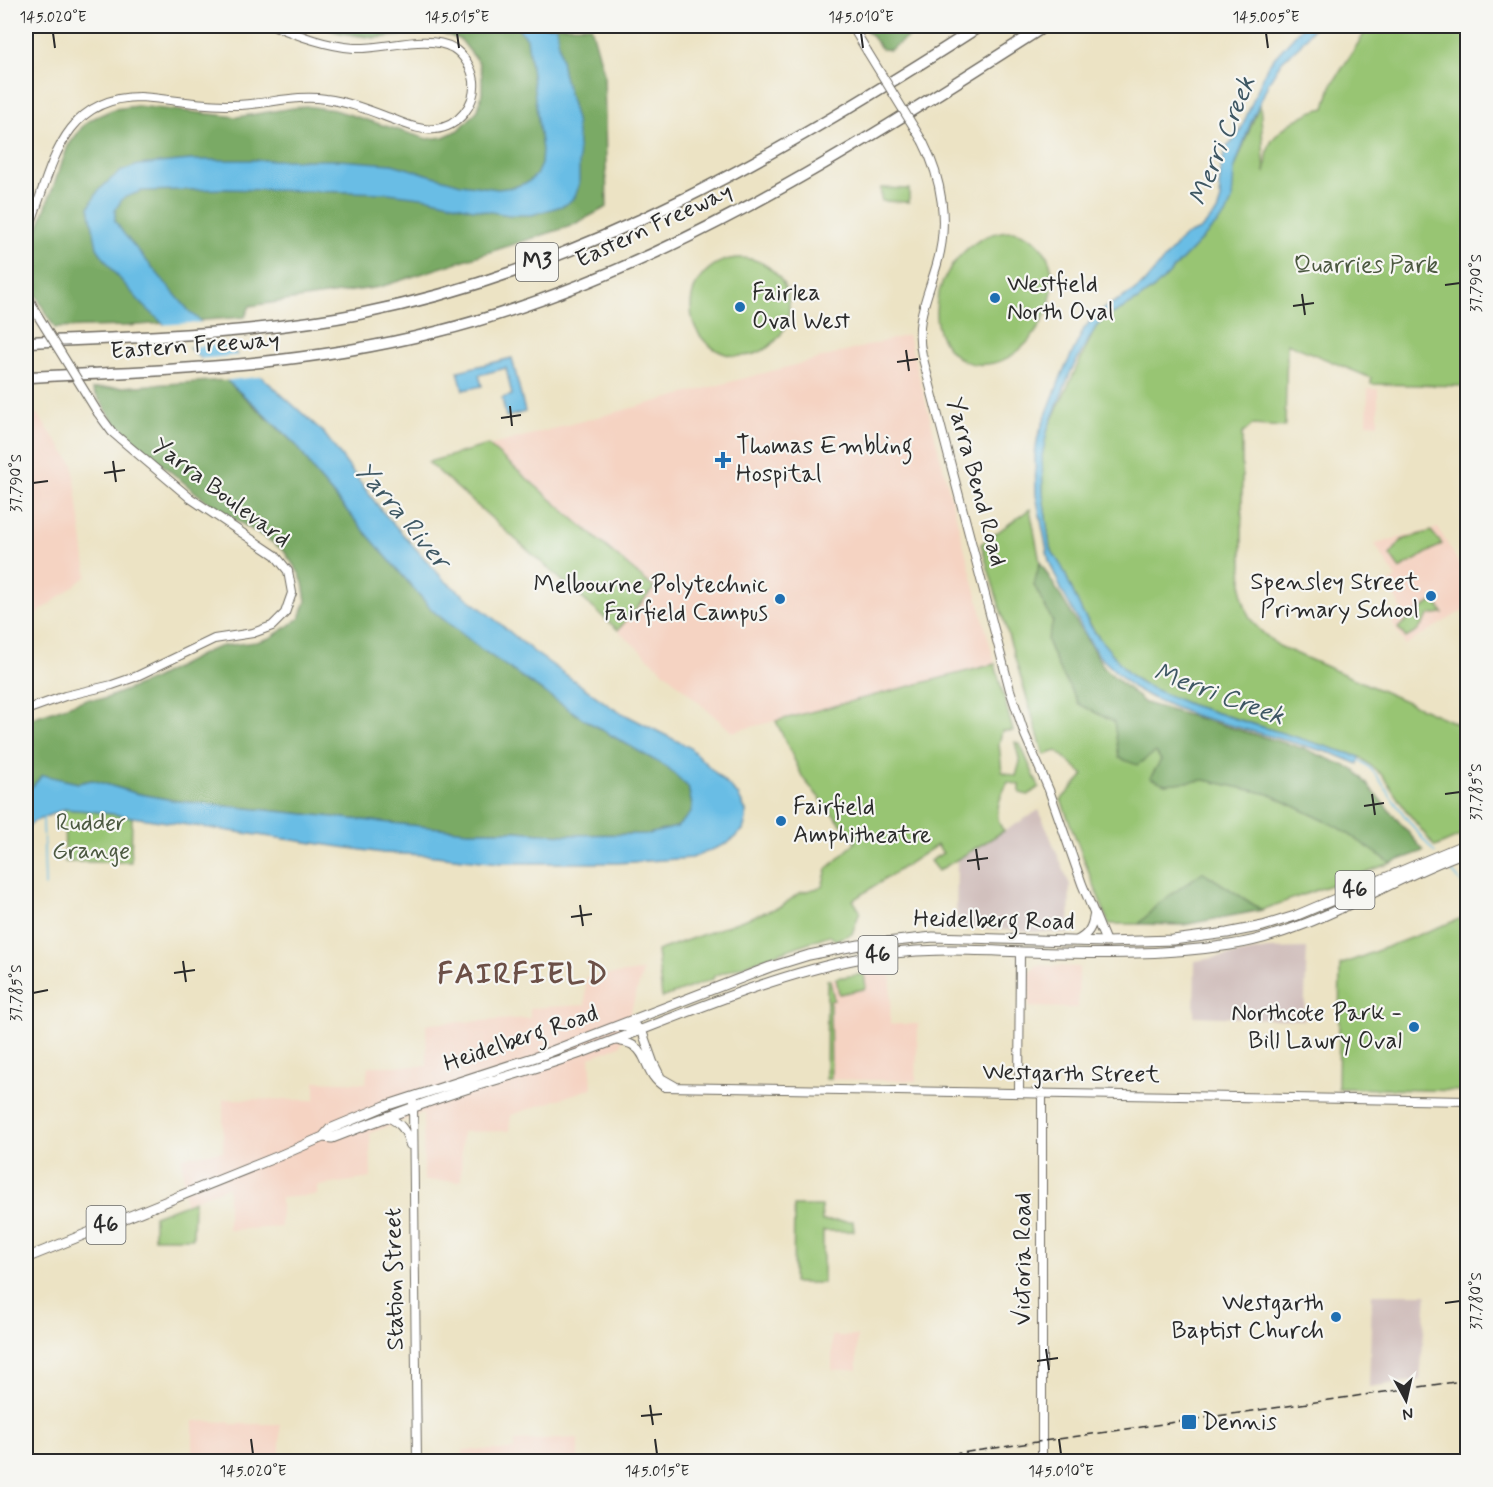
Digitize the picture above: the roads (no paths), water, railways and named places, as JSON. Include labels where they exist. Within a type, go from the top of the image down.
[{"type":"highway","name":"Eastern Freeway","points":[[26,342],[136,338],[263,328],[366,312],[446,292],[529,265],[606,235],[710,186],[793,141],[980,26]]},
{"type":"highway","name":"Eastern Freeway","points":[[26,377],[172,371],[294,359],[386,343],[464,324],[551,295],[634,261],[714,223],[817,168],[1045,26]]},
{"type":"main road","points":[[26,236],[57,150],[65,135],[86,113],[101,104],[117,99],[140,97],[238,105],[313,97],[337,101],[429,130],[442,128],[454,122],[465,113],[471,102],[474,87],[471,69],[462,55],[447,45],[429,42],[372,48],[343,47],[275,26]]},
{"type":"main road","name":"Yarra Bend Road","points":[[852,26],[923,142],[938,181],[943,225],[938,263],[920,316],[918,332],[920,349],[1010,690],[1025,735],[1049,790],[1106,942],[1107,954]]},
{"type":"main road","name":"Yarra Boulevard","points":[[26,277],[27,295],[35,311],[112,432],[190,498],[275,555],[290,577],[291,598],[281,619],[267,629],[214,639],[159,667],[121,682],[65,696],[26,710]]},
{"type":"main road","name":"Heidelberg Road","points":[[26,1258],[231,1176],[323,1137],[337,1126],[414,1096],[542,1056],[770,967],[810,955],[858,945],[933,938],[1106,942],[1202,937],[1263,926],[1295,916],[1464,849]]},
{"type":"main road","name":"Heidelberg Road","points":[[323,1137],[332,1138],[413,1107],[642,1031],[774,980],[823,966],[866,957],[944,950],[1107,954],[1185,951],[1232,945],[1267,937],[1312,922],[1417,869]]},
{"type":"main road","points":[[1075,941],[1083,937],[1090,929],[1094,915]]},
{"type":"main road","points":[[1019,1092],[1020,939]]},
{"type":"main road","points":[[682,1002],[687,1014]]},
{"type":"main road","points":[[618,1027],[637,1027],[642,1031]]},
{"type":"main road","name":"Westgarth Street","points":[[642,1031],[650,1064]]},
{"type":"main road","name":"Westgarth Street","points":[[615,1040],[632,1044],[650,1064],[659,1080],[675,1086],[1467,1101]]},
{"type":"main road","name":"Victoria Road","points":[[1042,1093],[1042,1461]]},
{"type":"main road","name":"Station Street","points":[[414,1096],[417,1461]]},
{"type":"main road","points":[[387,1117],[400,1124],[405,1130],[413,1157]]},
{"type":"water","points":[[516,26],[556,26],[563,72],[576,120],[579,159],[579,185],[575,197],[565,205],[532,215],[509,215],[429,198],[388,193],[226,189],[142,191],[123,198],[115,210],[115,221],[190,312],[323,432],[381,510],[444,580],[534,652],[614,709],[689,747],[738,795],[746,811],[743,830],[728,843],[692,858],[617,863],[500,863],[383,853],[64,809],[33,822],[26,829],[26,793],[43,775],[78,783],[92,780],[135,793],[178,801],[468,831],[516,831],[564,835],[648,834],[677,827],[691,813],[692,805],[688,787],[668,768],[585,720],[481,649],[433,611],[318,477],[298,447],[256,406],[141,303],[113,271],[97,248],[89,207],[98,191],[111,179],[122,171],[138,165],[190,160],[339,160],[392,164],[461,184],[498,189],[528,182],[536,175],[541,164],[542,150],[527,38]]},
{"type":"water","points":[[1303,26],[1315,26],[1300,45],[1281,62],[1251,122],[1234,170],[1232,200],[1227,213],[1158,285],[1136,301],[1105,318],[1096,327],[1071,371],[1048,428],[1042,456],[1043,495],[1050,548],[1095,633],[1128,673],[1142,684],[1191,705],[1360,757],[1358,764],[1334,754],[1193,715],[1132,687],[1099,656],[1062,591],[1049,561],[1036,495],[1035,454],[1038,436],[1062,374],[1084,329],[1107,306],[1143,284],[1184,236],[1200,230],[1217,212],[1221,199],[1219,187],[1221,167],[1226,148],[1238,136],[1268,65]]},
{"type":"water","points":[[512,358],[525,412],[506,417],[502,398],[512,395],[506,368],[479,375],[482,386],[463,390],[458,371]]},
{"type":"waterway","name":"Merri Creek","points":[[1359,760],[1375,774],[1405,817],[1435,853]]},
{"type":"waterway","points":[[43,818],[45,886]]},
{"type":"waterway","name":"Merri Creek","points":[[1445,864],[1468,890]]},
{"type":"railway","points":[[898,1462],[1468,1380]]},
{"type":"place","name":"Westfield North Oval","points":[[995,298]]},
{"type":"place","name":"Fairlea Oval West","points":[[740,307]]},
{"type":"place","name":"Thomas Embling Hospital","points":[[723,460]]},
{"type":"place","name":"Spensley Street Primary School","points":[[1431,596]]},
{"type":"place","name":"Melbourne Polytechnic Fairfield Campus","points":[[780,599]]},
{"type":"place","name":"Fairfield Amphitheatre","points":[[781,821]]},
{"type":"place","name":"Northcote Park - Bill Lawry Oval","points":[[1414,1027]]},
{"type":"place","name":"Westgarth Baptist Church","points":[[1336,1317]]},
{"type":"place","name":"Dennis","points":[[1189,1422]]},
{"type":"district","name":"FAIRFIELD","points":[[523,974]]},
{"type":"park label","name":"Quarries Park","points":[[1366,265]]},
{"type":"park label","name":"Rudder Grange","points":[[91,837]]},
{"type":"water label","name":"Yarra River","points":[[402,516]]}]
